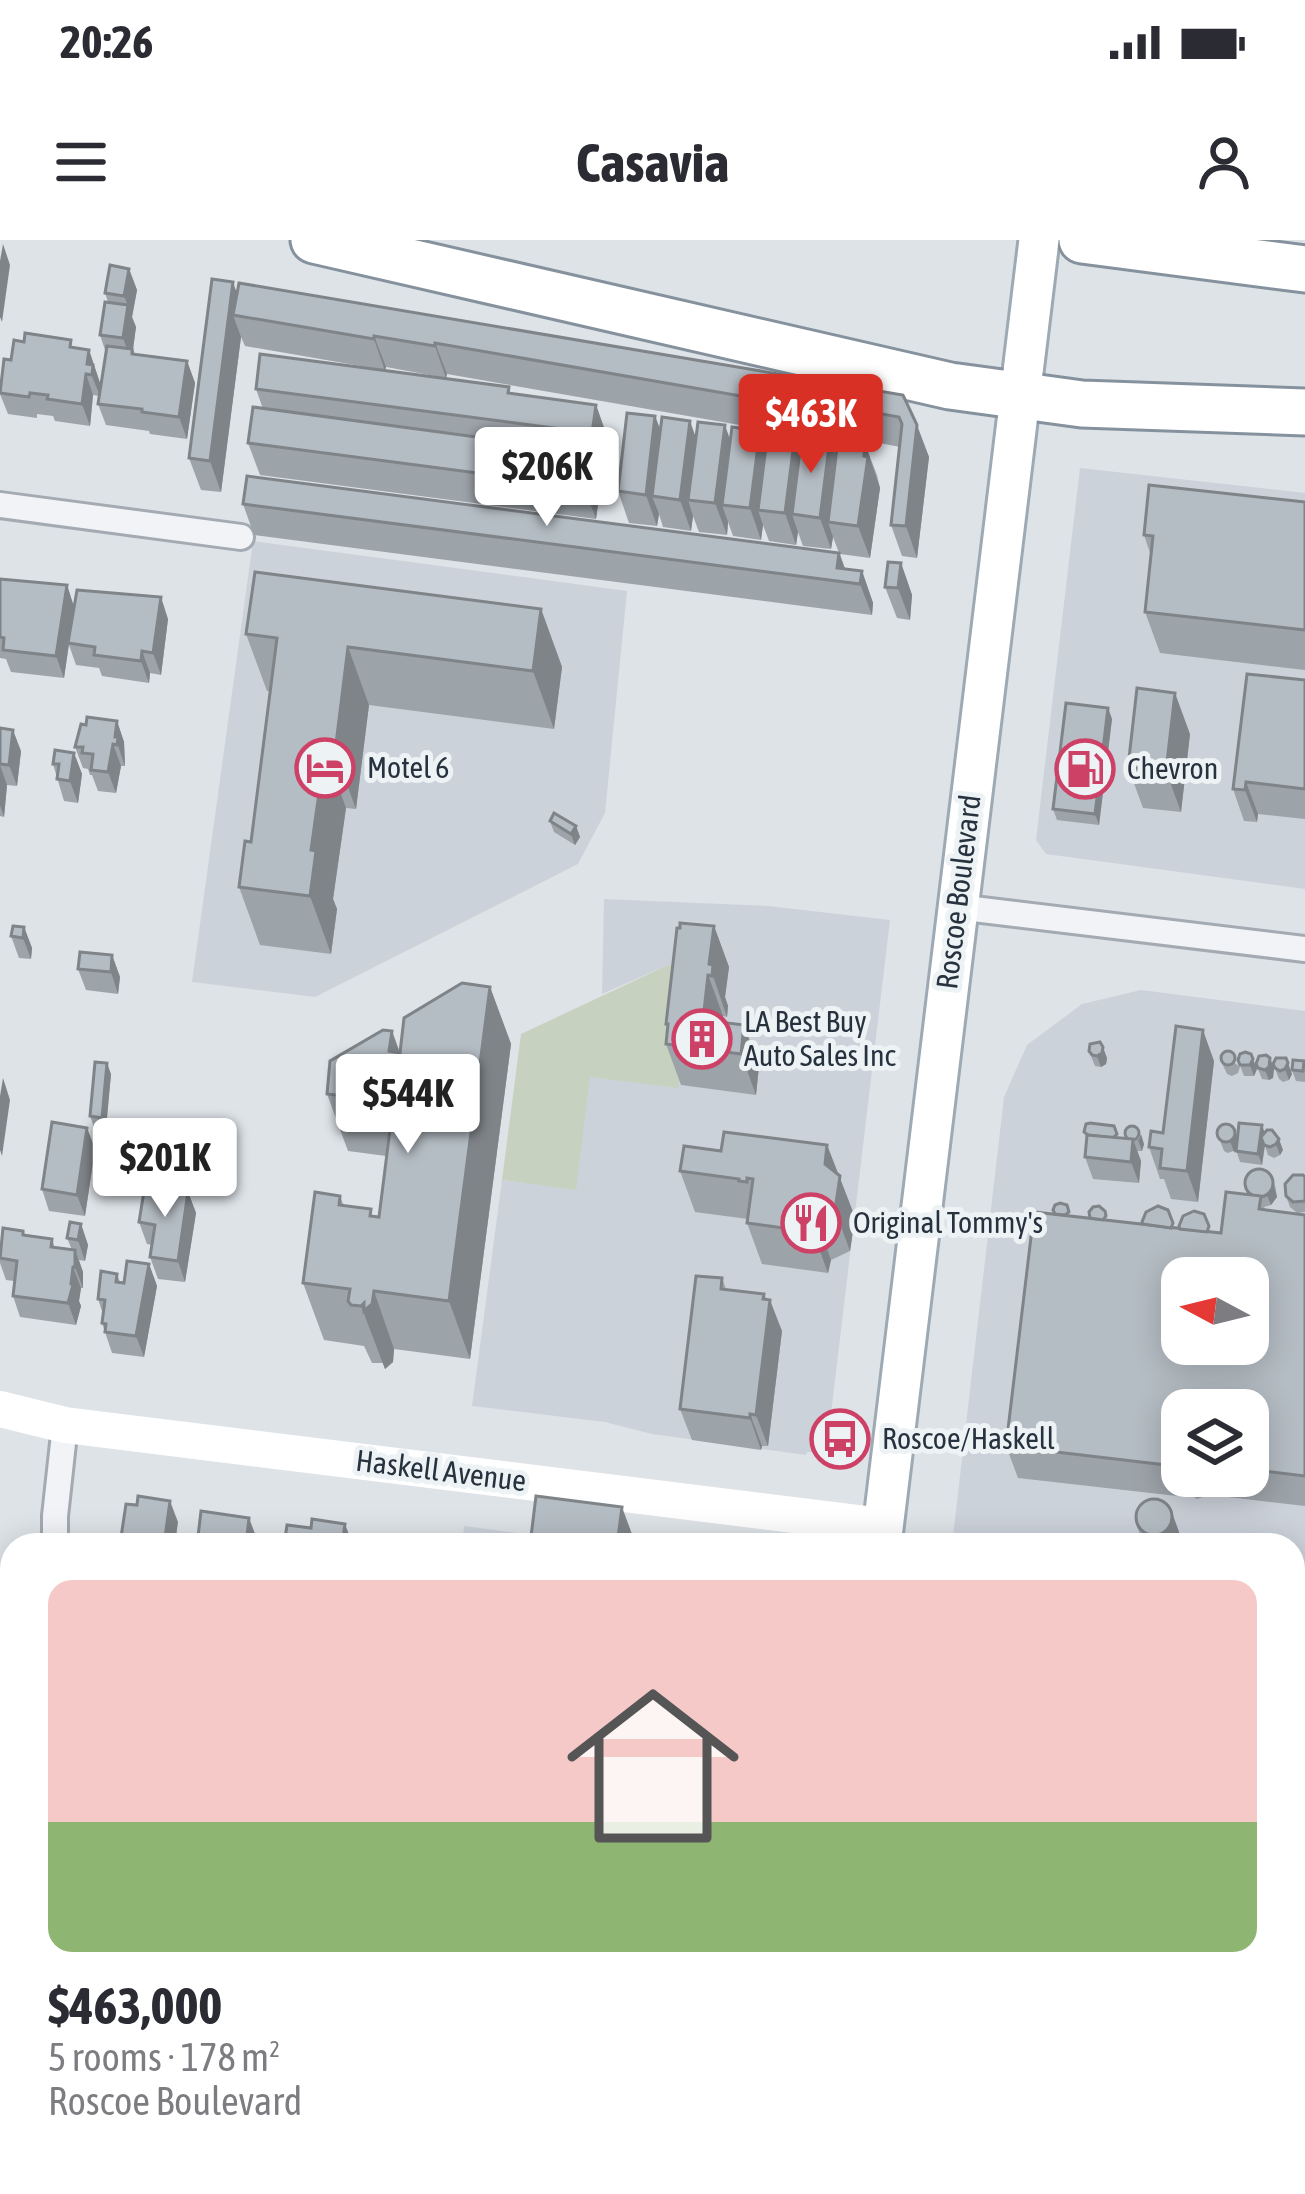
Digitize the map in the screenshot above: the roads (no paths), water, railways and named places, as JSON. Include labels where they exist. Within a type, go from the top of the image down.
[{"type":"highway","points":[[314,240],[950,386],[1082,404],[1305,412]]},
{"type":"highway","points":[[1082,240],[1305,269]]},
{"type":"main road","name":"Roscoe Boulevard","points":[[882,1533],[1039,240]]},
{"type":"main road","name":"Haskell Avenue","points":[[0,1409],[65,1424],[860,1533]]},
{"type":"street","points":[[0,505],[241,537]]},
{"type":"street","points":[[957,907],[1305,949]]},
{"type":"street","points":[[55,1533],[65,1424]]},
{"type":"place","name":"Motel 6","points":[[325,768]]},
{"type":"place","name":"Chevron","points":[[1085,769]]},
{"type":"place","name":"LA Best Buy Auto Sales Inc","points":[[702,1039]]},
{"type":"place","name":"Original Tommy's","points":[[811,1223]]},
{"type":"place","name":"Roscoe/Haskell","points":[[840,1439]]}]
